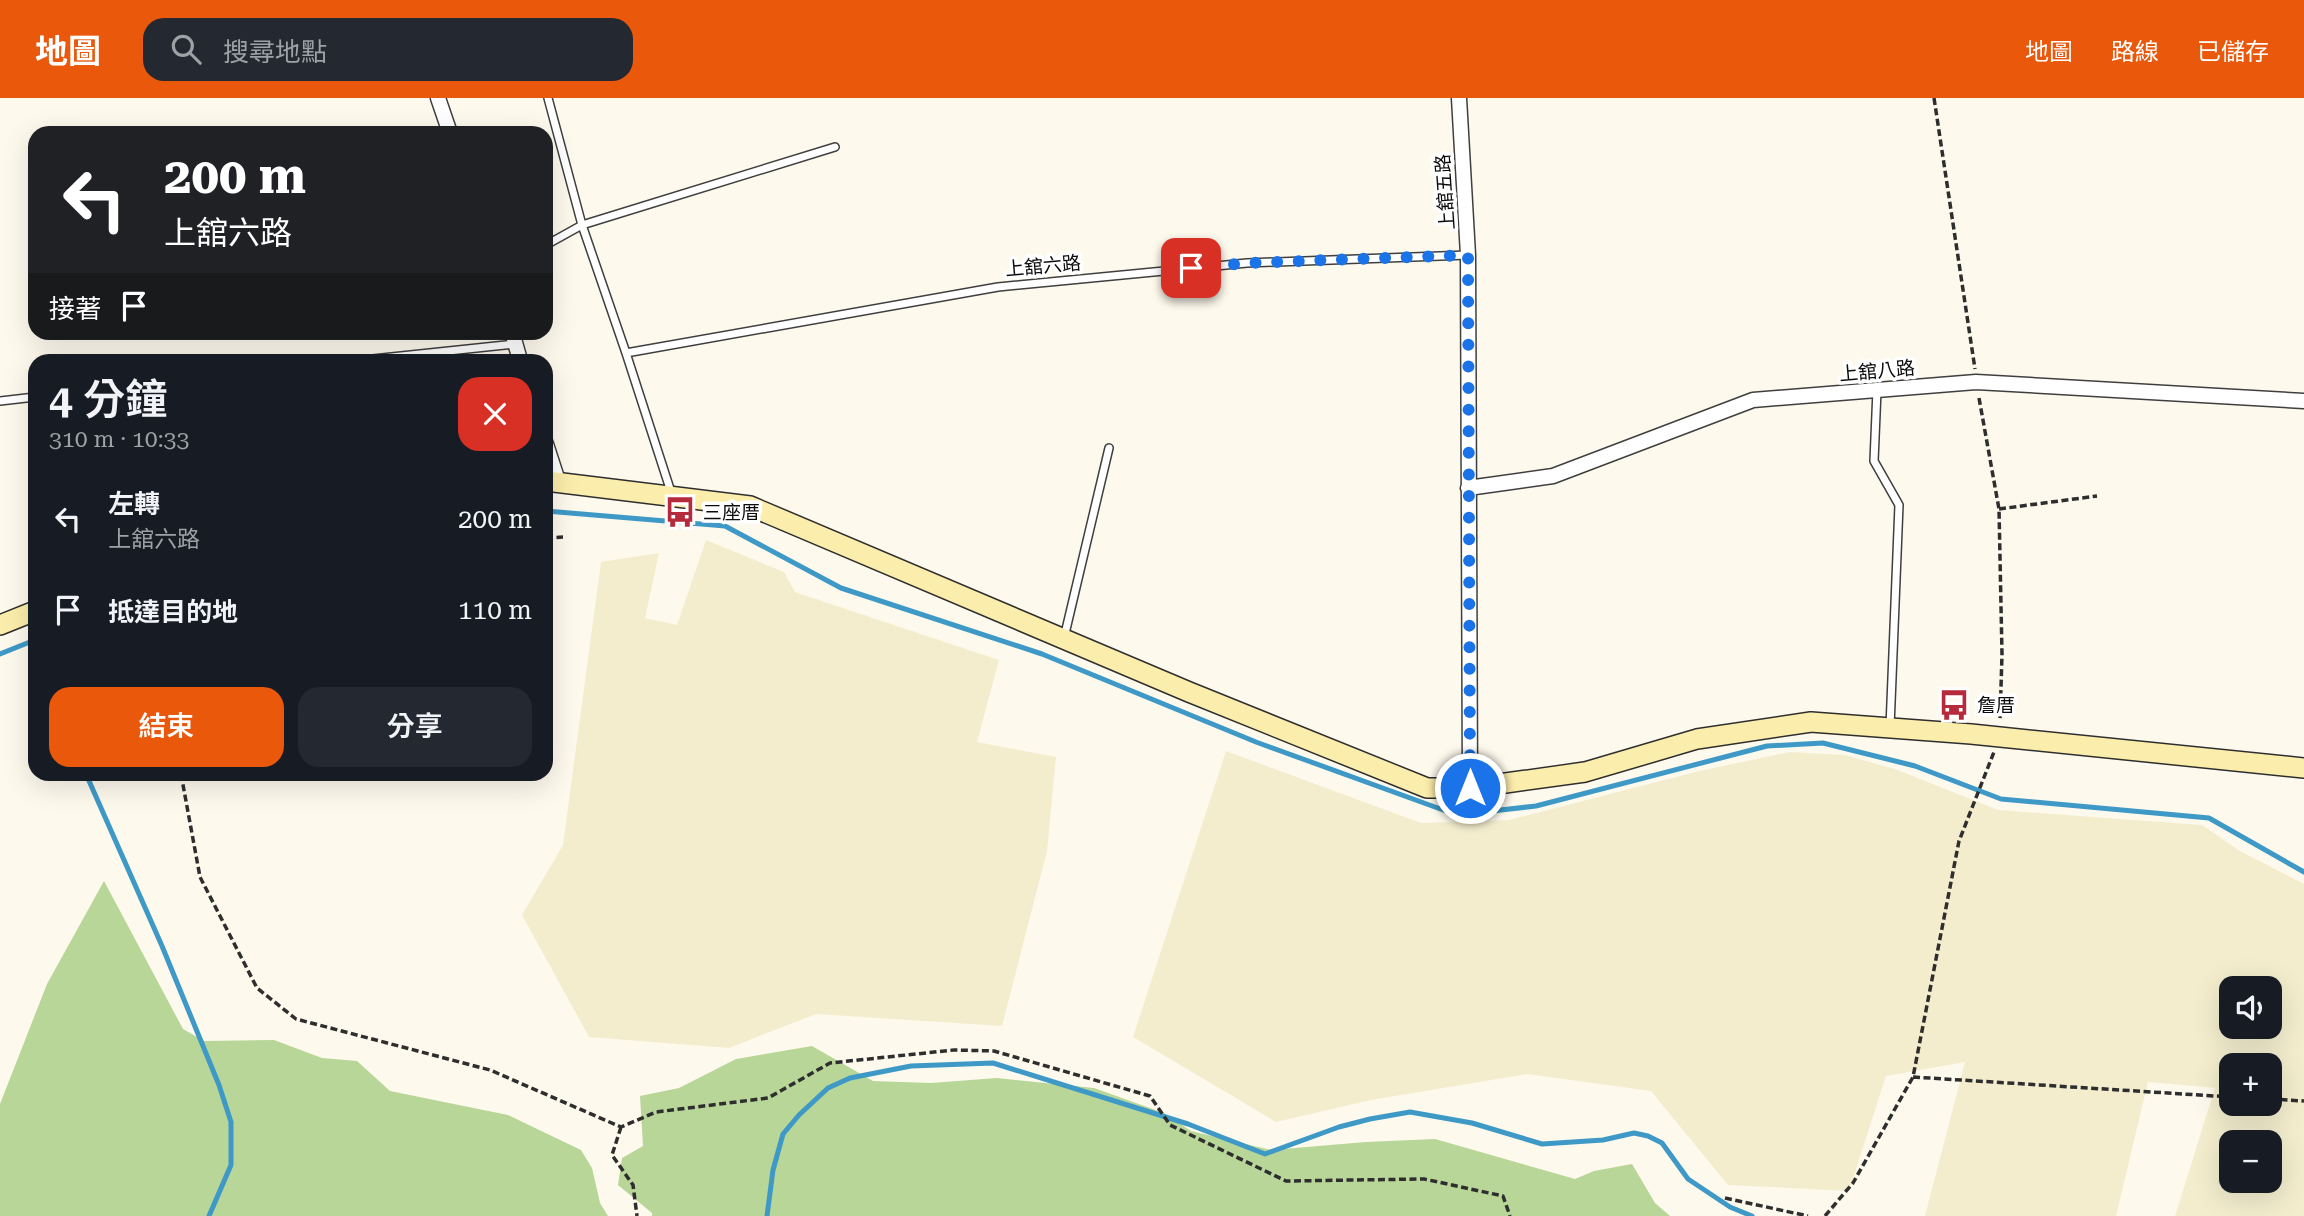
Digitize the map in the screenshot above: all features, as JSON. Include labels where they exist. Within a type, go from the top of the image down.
[{"type":"street","points":[[438,98],[448,126]]},
{"type":"street","name":"上舘五路","points":[[1459,98],[1468,255],[1470,788]]},
{"type":"street","name":"上舘八路","points":[[1468,488],[1553,476],[1753,400],[1976,382],[2304,401]]},
{"type":"street","points":[[553,481],[750,506],[1189,692],[1427,788],[1470,788],[1585,772],[1697,739],[1811,722],[2000,737],[2304,768]]},
{"type":"street","points":[[0,625],[28,614]]},
{"type":"lane","points":[[548,98],[582,225],[672,495]]},
{"type":"lane","points":[[553,240],[582,225],[835,147]]},
{"type":"lane","name":"上舘六路","points":[[626,353],[998,286],[1247,263],[1468,255]]},
{"type":"lane","points":[[404,354],[499,340]]},
{"type":"lane","points":[[1877,390],[1874,461],[1899,505],[1890,728]]},
{"type":"lane","points":[[0,401],[28,398]]},
{"type":"lane","points":[[1063,639],[1109,447]]},
{"type":"path","points":[[1825,1216],[1853,1184],[1913,1077],[1959,841],[2000,737],[2002,654],[1999,509],[1976,382],[1934,98]]},
{"type":"path","points":[[1999,509],[2097,496]]},
{"type":"path","points":[[553,538],[563,537]]},
{"type":"path","points":[[182,781],[200,877],[257,988],[296,1019],[490,1070],[621,1127],[656,1112],[768,1098],[830,1063],[954,1050],[994,1051],[1150,1096],[1170,1125],[1286,1181],[1424,1179],[1503,1196],[1510,1216]]},
{"type":"path","points":[[1913,1077],[2219,1096]]},
{"type":"path","points":[[2282,1100],[2304,1101]]},
{"type":"path","points":[[621,1127],[612,1155],[633,1185],[637,1216]]},
{"type":"path","points":[[1725,1198],[1808,1216]]},
{"type":"shaded area","points":[[706,540],[784,572],[795,592],[999,660],[977,742],[1056,757],[1047,851],[1002,1026],[816,1014],[729,1048],[589,1037],[522,915],[563,845],[601,562],[659,553],[645,618],[677,625]]},
{"type":"shaded area","points":[[1226,751],[1421,823],[1509,820],[1699,771],[1790,752],[1845,755],[1895,769],[1998,810],[2202,825],[2240,851],[2304,884],[2304,1216],[2175,1216],[2215,1088],[2148,1082],[2116,1216],[1925,1216],[1965,1062],[1886,1076],[1849,1191],[1728,1185],[1651,1091],[1527,1074],[1371,1100],[1276,1122],[1133,1037]]},
{"type":"green space","points":[[104,881],[183,1029],[204,1041],[274,1040],[322,1058],[357,1061],[390,1091],[508,1115],[581,1150],[592,1168],[600,1203],[608,1216],[0,1216],[0,1104],[47,984]]},
{"type":"green space","points":[[812,1046],[873,1081],[931,1083],[997,1078],[1094,1088],[1164,1113],[1191,1131],[1271,1150],[1435,1139],[1575,1179],[1594,1171],[1632,1164],[1655,1203],[1670,1216],[652,1216],[652,1213],[618,1185],[622,1158],[643,1146],[640,1096],[679,1088],[736,1059]]},
{"type":"waterway","points":[[553,512],[725,526],[841,588],[1042,654],[1256,742],[1457,815],[1536,806],[1767,746],[1823,743],[1915,766],[2001,799],[2209,818],[2304,872]]},
{"type":"waterway","points":[[0,654],[28,643]]},
{"type":"waterway","points":[[89,781],[162,946],[219,1085],[231,1122],[231,1165],[209,1216]]},
{"type":"waterway","points":[[767,1216],[773,1170],[783,1134],[828,1088],[850,1078],[911,1066],[993,1063],[1188,1124],[1265,1154],[1339,1127],[1410,1112],[1472,1123],[1542,1144],[1603,1140],[1634,1133],[1662,1143],[1688,1179],[1730,1207],[1752,1216]]},
{"type":"place","name":"三座厝","points":[[680,512]]},
{"type":"place","name":"詹厝","points":[[1954,705]]},
{"type":"route","points":[[1191,268],[1247,263],[1468,255],[1470,788]]}]
